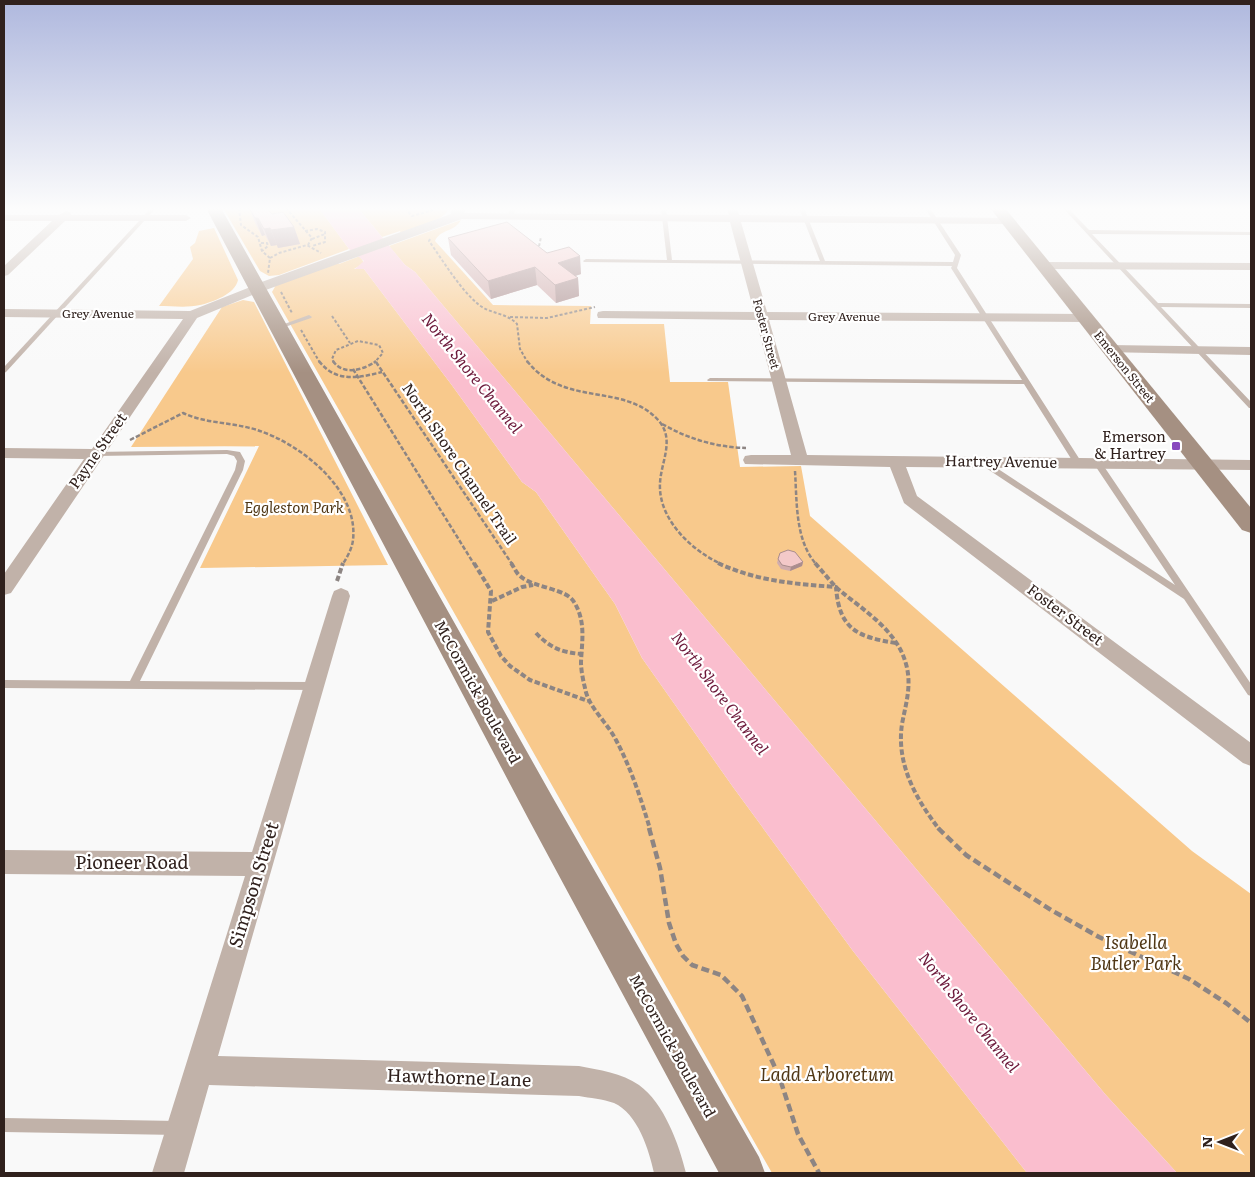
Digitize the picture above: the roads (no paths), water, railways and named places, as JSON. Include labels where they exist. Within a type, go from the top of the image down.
[{"type":"main road","name":"McCormick Boulevard","points":[[251,263],[288,324],[536,800],[743,1173]]},
{"type":"main road","name":"Emerson Street","points":[[1041,263],[1251,524]]},
{"type":"street","points":[[4,272],[14,263]]},
{"type":"street","points":[[192,315],[264,282],[326,263]]},
{"type":"street","name":"Foster Street","points":[[747,263],[800,460]]},
{"type":"street","points":[[1044,266],[1251,267]]},
{"type":"street","name":"Grey Avenue","points":[[4,314],[192,315]]},
{"type":"street","name":"Payne Street","points":[[4,588],[192,315]]},
{"type":"street","name":"Grey Avenue","points":[[603,315],[1084,318]]},
{"type":"street","points":[[1110,349],[1251,351]]},
{"type":"street","points":[[4,453],[96,454]]},
{"type":"street","name":"Hartrey Avenue","points":[[751,460],[1251,465]]},
{"type":"street","name":"Foster Street","points":[[896,461],[910,499],[1251,756]]},
{"type":"street","name":"Simpson Street","points":[[168,1173],[342,596]]},
{"type":"street","name":"Pioneer Road","points":[[4,862],[261,864]]},
{"type":"street","name":"Hawthorne Lane","points":[[199,1070],[579,1081],[604,1086],[628,1095],[646,1115],[660,1140],[670,1173]]},
{"type":"lane","points":[[4,371],[103,263]]},
{"type":"lane","points":[[741,263],[955,264],[954,268],[1078,464]]},
{"type":"lane","points":[[1117,263],[1250,403]]},
{"type":"lane","points":[[1156,305],[1251,306]]},
{"type":"lane","points":[[288,324],[308,317]]},
{"type":"lane","points":[[710,380],[1026,382]]},
{"type":"lane","points":[[96,454],[227,452],[237,454],[241,461],[239,470],[133,685]]},
{"type":"lane","points":[[983,462],[1188,599]]},
{"type":"lane","points":[[1098,464],[1251,692]]},
{"type":"lane","points":[[4,684],[314,686]]},
{"type":"lane","points":[[4,1126],[181,1128]]},
{"type":"water","name":"North Shore Channel","points":[[362,263],[403,263],[415,272],[1105,1094],[1177,1173],[1027,1173],[853,951],[733,787],[642,658],[615,604],[536,492],[522,482],[364,269],[355,269]]},
{"type":"place","name":"Emerson & Hartrey","points":[[1176,446]]},
{"type":"park label","name":"Eggleston Park","points":[[294,508]]},
{"type":"park label","name":"Isabella Butler Park","points":[[1136,953]]},
{"type":"park label","name":"Ladd Arboretum","points":[[827,1075]]}]
